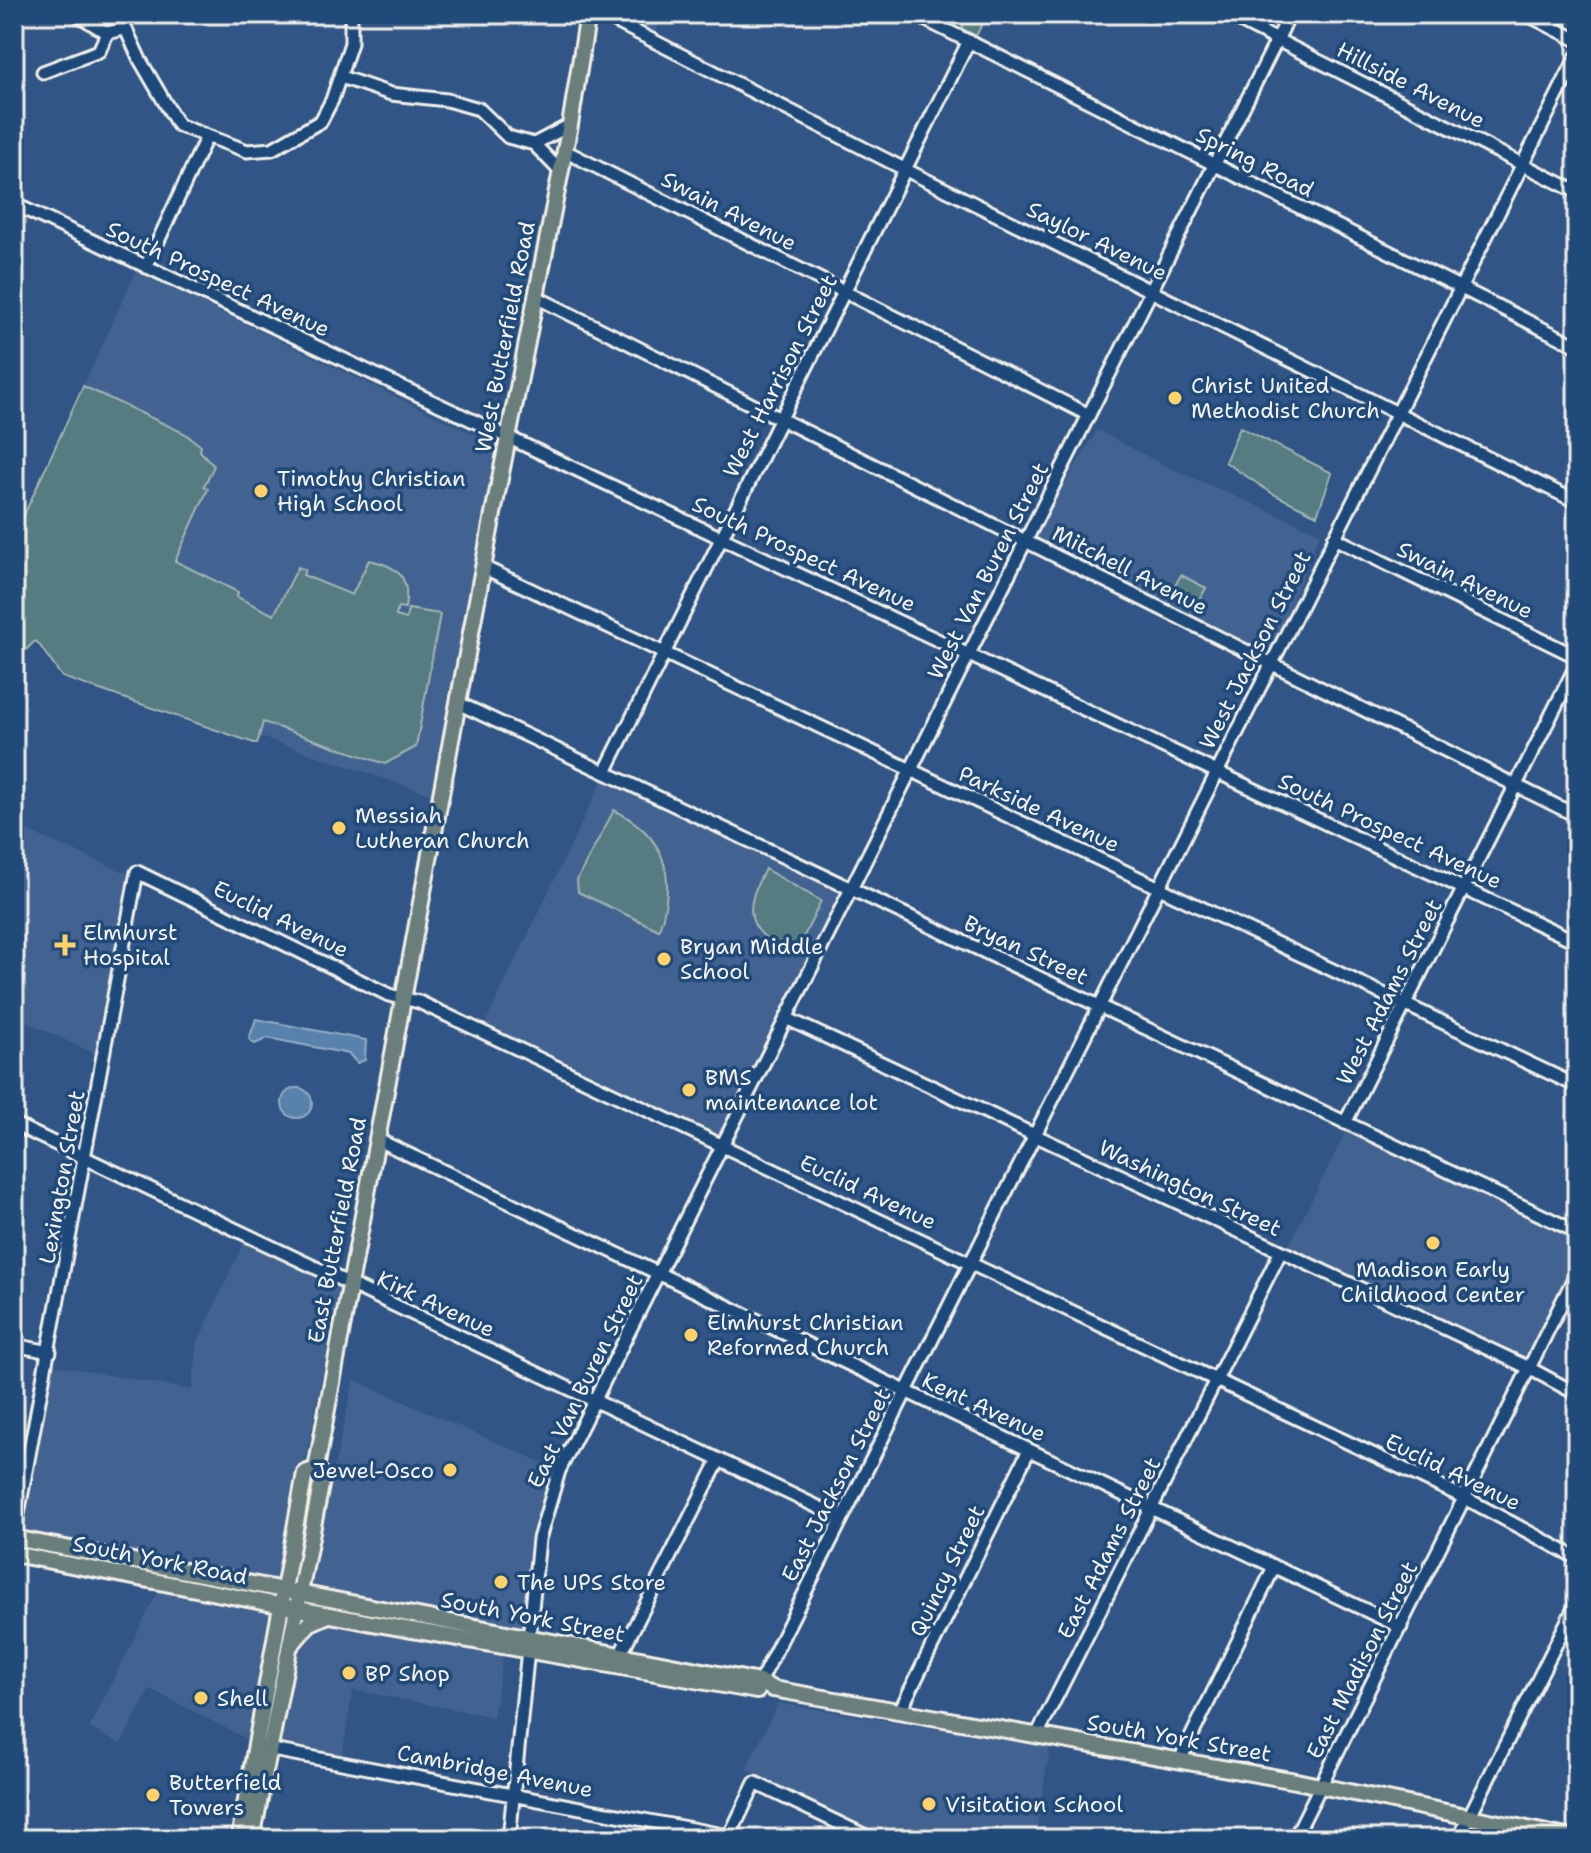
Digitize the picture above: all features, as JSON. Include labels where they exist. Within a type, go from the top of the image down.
[{"type":"main road","name":"West Butterfield Road","points":[[404,1000],[508,435],[570,125],[588,14]]},
{"type":"main road","name":"East Butterfield Road","points":[[316,1469],[404,1000]]},
{"type":"main road","name":"East Butterfield Road","points":[[239,1839],[305,1473],[316,1469]]},
{"type":"main road","name":"East Butterfield Road","points":[[252,1839],[323,1475],[316,1469]]},
{"type":"main road","name":"South York Road","points":[[14,1537],[283,1590]]},
{"type":"main road","points":[[258,1584],[290,1553]]},
{"type":"main road","name":"South York Road","points":[[14,1554],[280,1606],[299,1601]]},
{"type":"main road","name":"South York Street","points":[[283,1590],[329,1615],[619,1657],[1180,1760],[1576,1839]]},
{"type":"main road","name":"South York Street","points":[[299,1601],[758,1691],[767,1686]]},
{"type":"main road","points":[[290,1645],[310,1623],[329,1615]]},
{"type":"street","points":[[77,14],[107,33],[124,29]]},
{"type":"street","points":[[119,14],[124,29],[178,125],[247,151],[272,149],[321,121],[341,77],[351,43],[351,14]]},
{"type":"street","name":"Saylor Avenue","points":[[601,14],[906,170],[1577,502]]},
{"type":"street","name":"Spring Road","points":[[914,14],[1577,346]]},
{"type":"street","name":"Hillside Avenue","points":[[1226,14],[1577,192]]},
{"type":"street","name":"West Van Buren Street","points":[[723,1146],[1290,14]]},
{"type":"street","points":[[1526,14],[1577,40]]},
{"type":"street","points":[[43,72],[99,51],[107,33]]},
{"type":"street","name":"West Harrison Street","points":[[605,772],[969,41]]},
{"type":"street","name":"West Jackson Street","points":[[970,1263],[1577,56]]},
{"type":"street","points":[[341,77],[391,94],[464,103],[491,118],[508,137],[534,144],[561,172]]},
{"type":"street","points":[[534,144],[570,125]]},
{"type":"street","points":[[146,267],[207,136]]},
{"type":"street","name":"Swain Avenue","points":[[565,151],[1089,415]]},
{"type":"street","name":"South Prospect Avenue","points":[[14,204],[1577,942]]},
{"type":"street","name":"Mitchell Avenue","points":[[536,297],[1577,816]]},
{"type":"street","name":"Swain Avenue","points":[[1334,538],[1577,657]]},
{"type":"street","name":"Parkside Avenue","points":[[485,568],[1577,1086]]},
{"type":"street","name":"West Adams Street","points":[[1345,1123],[1577,664]]},
{"type":"street","name":"Bryan Street","points":[[458,703],[1577,1232]]},
{"type":"street","name":"Euclid Avenue","points":[[137,872],[404,1000],[419,1002],[1465,1498],[1577,1558]]},
{"type":"street","name":"Lexington Street","points":[[14,1537],[137,872]]},
{"type":"street","name":"Washington Street","points":[[786,1018],[1529,1368],[1577,1394]]},
{"type":"street","name":"Kirk Avenue","points":[[14,1124],[841,1518]]},
{"type":"street","name":"Kent Avenue","points":[[376,1139],[1401,1627]]},
{"type":"street","name":"East Van Buren Street","points":[[509,1839],[544,1513],[559,1471],[723,1146]]},
{"type":"street","points":[[1217,1380],[1280,1253]]},
{"type":"street","name":"East Jackson Street","points":[[767,1686],[841,1518],[970,1263]]},
{"type":"street","name":"East Madison Street","points":[[1294,1839],[1577,1272]]},
{"type":"street","points":[[14,1345],[50,1352]]},
{"type":"street","name":"East Adams Street","points":[[1037,1735],[1217,1380]]},
{"type":"street","name":"Quincy Street","points":[[900,1711],[1029,1450]]},
{"type":"street","points":[[619,1657],[719,1460]]},
{"type":"street","points":[[1180,1760],[1274,1567]]},
{"type":"street","points":[[1458,1839],[1577,1602]]},
{"type":"street","name":"Cambridge Avenue","points":[[254,1746],[728,1838]]},
{"type":"street","points":[[728,1838],[755,1783],[872,1839]]},
{"type":"shaded area","points":[[612,14],[664,14],[655,32]]},
{"type":"shaded area","name":"Timothy Christian High School","points":[[136,271],[496,445],[432,795],[261,737],[257,744],[62,677],[38,643],[35,641],[26,650],[14,644],[14,537]]},
{"type":"shaded area","points":[[1097,430],[1170,468],[1320,533],[1271,655],[1033,537]]},
{"type":"shaded area","name":"Bryan Middle School","points":[[604,776],[845,892],[721,1136],[485,1026],[481,1032]]},
{"type":"shaded area","name":"Elmhurst Hospital","points":[[14,825],[129,874],[97,1055],[14,1016]]},
{"type":"shaded area","points":[[256,1019],[366,1040],[365,1060],[357,1063],[349,1054],[268,1038],[255,1044],[249,1039]]},
{"type":"shaded area","points":[[297,1088],[308,1092],[312,1103],[308,1114],[297,1118],[286,1114],[282,1103],[286,1092]]},
{"type":"shaded area","name":"Madison Early Childhood Center","points":[[1348,1127],[1577,1235],[1577,1266],[1528,1362],[1286,1251]]},
{"type":"shaded area","points":[[245,1239],[340,1285],[281,1585],[23,1538],[54,1365],[192,1390],[198,1342]]},
{"type":"shaded area","points":[[354,1380],[555,1468],[544,1493],[537,1525],[526,1632],[306,1589]]},
{"type":"shaded area","points":[[160,1587],[274,1610],[252,1742],[150,1689],[121,1744],[89,1728]]},
{"type":"shaded area","points":[[302,1615],[504,1652],[493,1717],[353,1690],[340,1769],[273,1757]]},
{"type":"shaded area","name":"Visitation School","points":[[778,1703],[1050,1747],[1035,1839],[890,1839],[746,1769]]},
{"type":"green space","points":[[949,14],[987,14],[976,36],[963,29],[961,20]]},
{"type":"green space","points":[[83,386],[184,433],[201,446],[200,451],[214,466],[204,486],[208,489],[175,561],[238,592],[237,597],[274,615],[298,567],[305,570],[303,575],[352,595],[369,560],[394,569],[404,580],[405,608],[398,607],[396,616],[406,619],[408,609],[440,614],[416,747],[385,764],[263,722],[257,744],[62,677],[38,643],[35,641],[26,650],[14,644],[14,537]]},
{"type":"green space","points":[[1240,427],[1332,473],[1317,515],[1273,494],[1225,462]]},
{"type":"green space","points":[[1181,575],[1206,588],[1200,599],[1187,600],[1171,592]]},
{"type":"green space","points":[[614,810],[646,832],[663,860],[667,892],[659,930],[578,892],[577,880]]},
{"type":"green space","points":[[765,869],[821,901],[795,955],[767,939],[753,921],[753,899]]},
{"type":"place","name":"Christ United Methodist Church","points":[[1175,398]]},
{"type":"place","name":"Timothy Christian High School","points":[[261,491]]},
{"type":"place","name":"Messiah Lutheran Church","points":[[339,828]]},
{"type":"place","name":"Elmhurst Hospital","points":[[65,945]]},
{"type":"place","name":"Bryan Middle School","points":[[664,959]]},
{"type":"place","name":"BMS maintenance lot","points":[[689,1090]]},
{"type":"place","name":"Madison Early Childhood Center","points":[[1433,1243]]},
{"type":"place","name":"Elmhurst Christian Reformed Church","points":[[691,1335]]},
{"type":"place","name":"Jewel-Osco","points":[[450,1470]]},
{"type":"place","name":"The UPS Store","points":[[501,1582]]},
{"type":"place","name":"BP Shop","points":[[349,1673]]},
{"type":"place","name":"Shell","points":[[201,1698]]},
{"type":"place","name":"Butterfield Towers","points":[[153,1795]]},
{"type":"place","name":"Visitation School","points":[[929,1804]]}]
